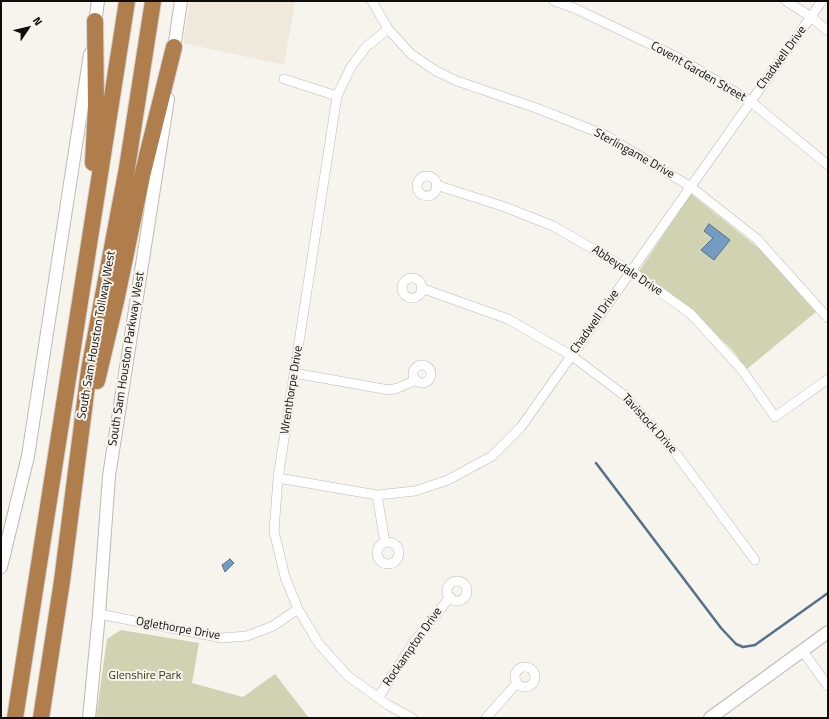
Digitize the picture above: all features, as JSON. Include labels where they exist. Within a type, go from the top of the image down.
[{"type":"highway","name":"South Sam Houston Tollway West","points":[[14,718],[127,1]]},
{"type":"highway","name":"South Sam Houston Tollway West","points":[[41,718],[62,581],[88,370],[127,168],[153,1]]},
{"type":"highway","points":[[85,272],[96,107],[95,21]]},
{"type":"highway","points":[[77,462],[116,301],[142,176],[174,47]]},
{"type":"main road","points":[[1,567],[28,456],[98,1]]},
{"type":"main road","name":"South Sam Houston Parkway West","points":[[89,718],[99,614],[109,476],[170,88],[181,1]]},
{"type":"main road","points":[[710,718],[828,632]]},
{"type":"street","name":"Sterlingame Drive","points":[[372,1],[388,29],[411,54],[436,71],[457,81],[536,108],[605,136],[691,187],[757,239],[828,318]]},
{"type":"street","name":"Covent Garden Street","points":[[554,1],[574,8],[677,57],[750,102],[828,165]]},
{"type":"street","points":[[786,1],[811,17],[828,31]]},
{"type":"street","name":"Chadwell Drive","points":[[278,478],[377,495],[415,491],[448,480],[492,456],[521,427],[822,1]]},
{"type":"street","name":"Wrenthorpe Drive","points":[[388,29],[362,52],[352,67],[337,96],[278,478],[274,531],[285,577],[298,610],[319,644],[348,676],[378,698],[412,718]]},
{"type":"street","points":[[284,79],[337,96]]},
{"type":"street","name":"Abbeydale Drive","points":[[436,185],[505,207],[553,226],[631,271],[691,314],[742,370],[775,417],[828,379]]},
{"type":"street","name":"Tavistock Drive","points":[[421,288],[508,319],[572,356],[625,396],[677,455],[755,560]]},
{"type":"street","points":[[294,373],[389,390],[398,388],[416,380]]},
{"type":"street","points":[[377,495],[385,542]]},
{"type":"street","name":"Rockampton Drive","points":[[378,698],[414,642],[450,597]]},
{"type":"street","name":"Oglethorpe Drive","points":[[99,614],[222,638],[247,636],[273,626],[298,610]]},
{"type":"street","points":[[802,650],[828,686]]},
{"type":"street","points":[[486,718],[517,683]]},
{"type":"shaded area","points":[[190,1],[295,1],[284,65],[183,43]]},
{"type":"green space","points":[[691,194],[761,250],[816,312],[747,369],[733,351],[692,310],[639,271]]},
{"type":"green space","name":"Glenshire Park","points":[[121,630],[199,643],[192,683],[243,697],[275,674],[309,718],[96,718],[107,639]]},
{"type":"water","points":[[709,224],[730,240],[714,260],[701,250],[713,238],[704,231]]},
{"type":"water","points":[[230,559],[234,563],[225,572],[222,565]]},
{"type":"waterway","points":[[596,463],[721,628],[736,644],[743,647],[755,645],[828,593]]}]
